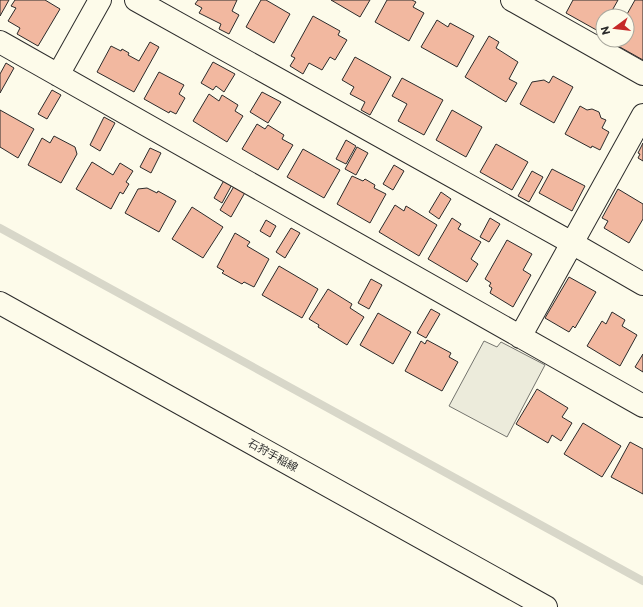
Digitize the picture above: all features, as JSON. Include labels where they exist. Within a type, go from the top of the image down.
[{"type":"street","points":[[58,75],[100,0]]},
{"type":"street","points":[[136,0],[643,284]]},
{"type":"street","points":[[512,0],[643,74]]},
{"type":"street","points":[[0,42],[643,406]]},
{"type":"street","points":[[520,337],[643,115]]},
{"type":"street","name":"石狩手稲線","points":[[0,303],[546,607]]},
{"type":"shaded area","points":[[484,341],[497,347],[501,342],[545,365],[507,437],[449,406]]},
{"type":"building","points":[[0,0],[9,0],[0,16]]},
{"type":"building","points":[[15,0],[45,0],[60,9],[38,46],[17,34],[20,28],[8,21],[16,8],[11,6]]},
{"type":"building","points":[[198,0],[237,0],[232,11],[239,15],[229,34],[219,29],[221,24],[199,13],[202,8],[195,4]]},
{"type":"building","points":[[261,0],[266,0],[290,14],[274,43],[246,27]]},
{"type":"building","points":[[331,0],[370,0],[360,17]]},
{"type":"building","points":[[387,0],[412,0],[416,2],[413,7],[424,13],[409,41],[375,22]]},
{"type":"building","points":[[573,0],[618,0],[614,8],[595,8],[595,29],[566,13]]},
{"type":"building","points":[[635,0],[643,0],[643,60],[622,48],[635,48],[635,8],[630,8]]},
{"type":"building","points":[[313,16],[340,31],[338,35],[347,40],[335,60],[330,57],[322,70],[309,63],[303,74],[290,66],[295,58],[291,56]]},
{"type":"building","points":[[437,20],[448,27],[450,23],[474,36],[457,67],[421,47]]},
{"type":"building","points":[[489,36],[499,42],[496,48],[518,62],[509,79],[517,83],[506,102],[465,77]]},
{"type":"building","points":[[150,42],[159,47],[134,92],[97,72],[111,46],[121,51],[122,49],[129,53],[128,55],[139,61]]},
{"type":"building","points":[[355,57],[391,77],[370,115],[361,110],[365,102],[350,94],[354,87],[342,80]]},
{"type":"building","points":[[213,62],[235,74],[224,92],[216,86],[213,90],[201,83]]},
{"type":"building","points":[[6,63],[14,68],[0,93],[0,74]]},
{"type":"building","points":[[159,72],[184,85],[179,94],[185,98],[176,114],[170,111],[169,113],[144,99]]},
{"type":"building","points":[[553,76],[573,87],[554,123],[520,104],[532,82],[544,80],[549,83]]},
{"type":"building","points":[[402,78],[443,100],[424,135],[398,121],[407,104],[392,96]]},
{"type":"building","points":[[52,90],[61,95],[47,119],[38,114]]},
{"type":"building","points":[[262,92],[281,102],[268,123],[250,112]]},
{"type":"building","points":[[209,94],[219,101],[222,95],[238,105],[235,111],[243,116],[227,142],[193,121]]},
{"type":"building","points":[[580,106],[587,110],[592,109],[599,112],[601,118],[606,120],[602,128],[609,132],[600,150],[592,146],[591,148],[565,134]]},
{"type":"building","points":[[0,110],[34,129],[18,158],[0,147]]},
{"type":"building","points":[[452,110],[482,127],[466,157],[436,140]]},
{"type":"building","points":[[104,117],[115,123],[100,151],[90,145]]},
{"type":"building","points":[[257,124],[265,129],[268,125],[284,135],[282,139],[293,145],[278,170],[242,149]]},
{"type":"building","points":[[54,136],[75,147],[77,154],[61,183],[28,165],[42,138],[50,143]]},
{"type":"building","points":[[346,140],[356,146],[346,164],[336,159]]},
{"type":"building","points":[[643,143],[643,161],[638,158],[640,154],[638,153]]},
{"type":"building","points":[[496,144],[528,162],[512,190],[480,172]]},
{"type":"building","points":[[357,147],[368,153],[356,175],[345,169]]},
{"type":"building","points":[[150,148],[161,153],[151,173],[140,167]]},
{"type":"building","points":[[303,149],[340,170],[324,198],[287,177]]},
{"type":"building","points":[[92,162],[113,175],[120,163],[133,171],[126,182],[129,184],[123,194],[120,192],[111,209],[76,189]]},
{"type":"building","points":[[394,165],[404,171],[393,190],[383,184]]},
{"type":"building","points":[[552,169],[585,186],[572,211],[539,193]]},
{"type":"building","points":[[532,171],[543,177],[529,202],[518,196]]},
{"type":"building","points":[[227,175],[235,179],[222,203],[214,198]]},
{"type":"building","points":[[352,176],[363,181],[365,179],[375,185],[374,188],[386,194],[370,223],[337,204]]},
{"type":"building","points":[[236,183],[247,189],[231,217],[220,210]]},
{"type":"building","points":[[147,188],[157,193],[158,191],[176,201],[159,232],[125,213],[138,189]]},
{"type":"building","points":[[618,189],[643,204],[643,219],[629,243],[604,228],[608,221],[602,218]]},
{"type":"building","points":[[441,192],[451,199],[439,219],[429,212]]},
{"type":"building","points":[[395,205],[404,211],[406,206],[437,225],[419,256],[379,232]]},
{"type":"building","points":[[192,207],[223,227],[203,258],[172,239]]},
{"type":"building","points":[[452,218],[461,224],[458,229],[481,242],[471,259],[478,264],[467,282],[428,259]]},
{"type":"building","points":[[490,218],[500,224],[489,242],[480,237]]},
{"type":"building","points":[[266,220],[276,226],[270,237],[260,231]]},
{"type":"building","points":[[291,228],[300,233],[285,258],[276,252]]},
{"type":"building","points":[[235,233],[250,242],[247,246],[269,259],[254,287],[244,282],[242,284],[222,273],[224,271],[217,267]]},
{"type":"building","points":[[507,240],[532,254],[523,270],[531,275],[513,307],[490,293],[492,288],[489,286],[491,283],[485,279]]},
{"type":"building","points":[[279,266],[318,289],[302,318],[262,295]]},
{"type":"building","points":[[569,277],[596,292],[575,328],[573,326],[569,332],[545,318]]},
{"type":"building","points":[[371,279],[382,285],[369,309],[358,303]]},
{"type":"building","points":[[328,289],[352,304],[350,308],[364,317],[347,345],[318,327],[319,325],[309,319]]},
{"type":"building","points":[[431,309],[440,314],[426,338],[417,333]]},
{"type":"building","points":[[612,312],[625,320],[622,326],[637,335],[620,366],[587,346],[602,321],[606,324]]},
{"type":"building","points":[[378,313],[411,332],[393,364],[360,345]]},
{"type":"building","points":[[427,340],[451,353],[449,357],[458,362],[442,391],[405,371],[421,341],[425,344]]},
{"type":"building","points":[[643,354],[643,372],[635,367]]},
{"type":"building","points":[[537,389],[568,408],[562,417],[572,423],[561,441],[552,435],[548,443],[516,424]]},
{"type":"building","points":[[583,423],[621,446],[602,477],[564,454]]},
{"type":"building","points":[[630,442],[643,449],[643,494],[611,477]]},
{"type":"waterway","points":[[0,228],[643,581]]}]
